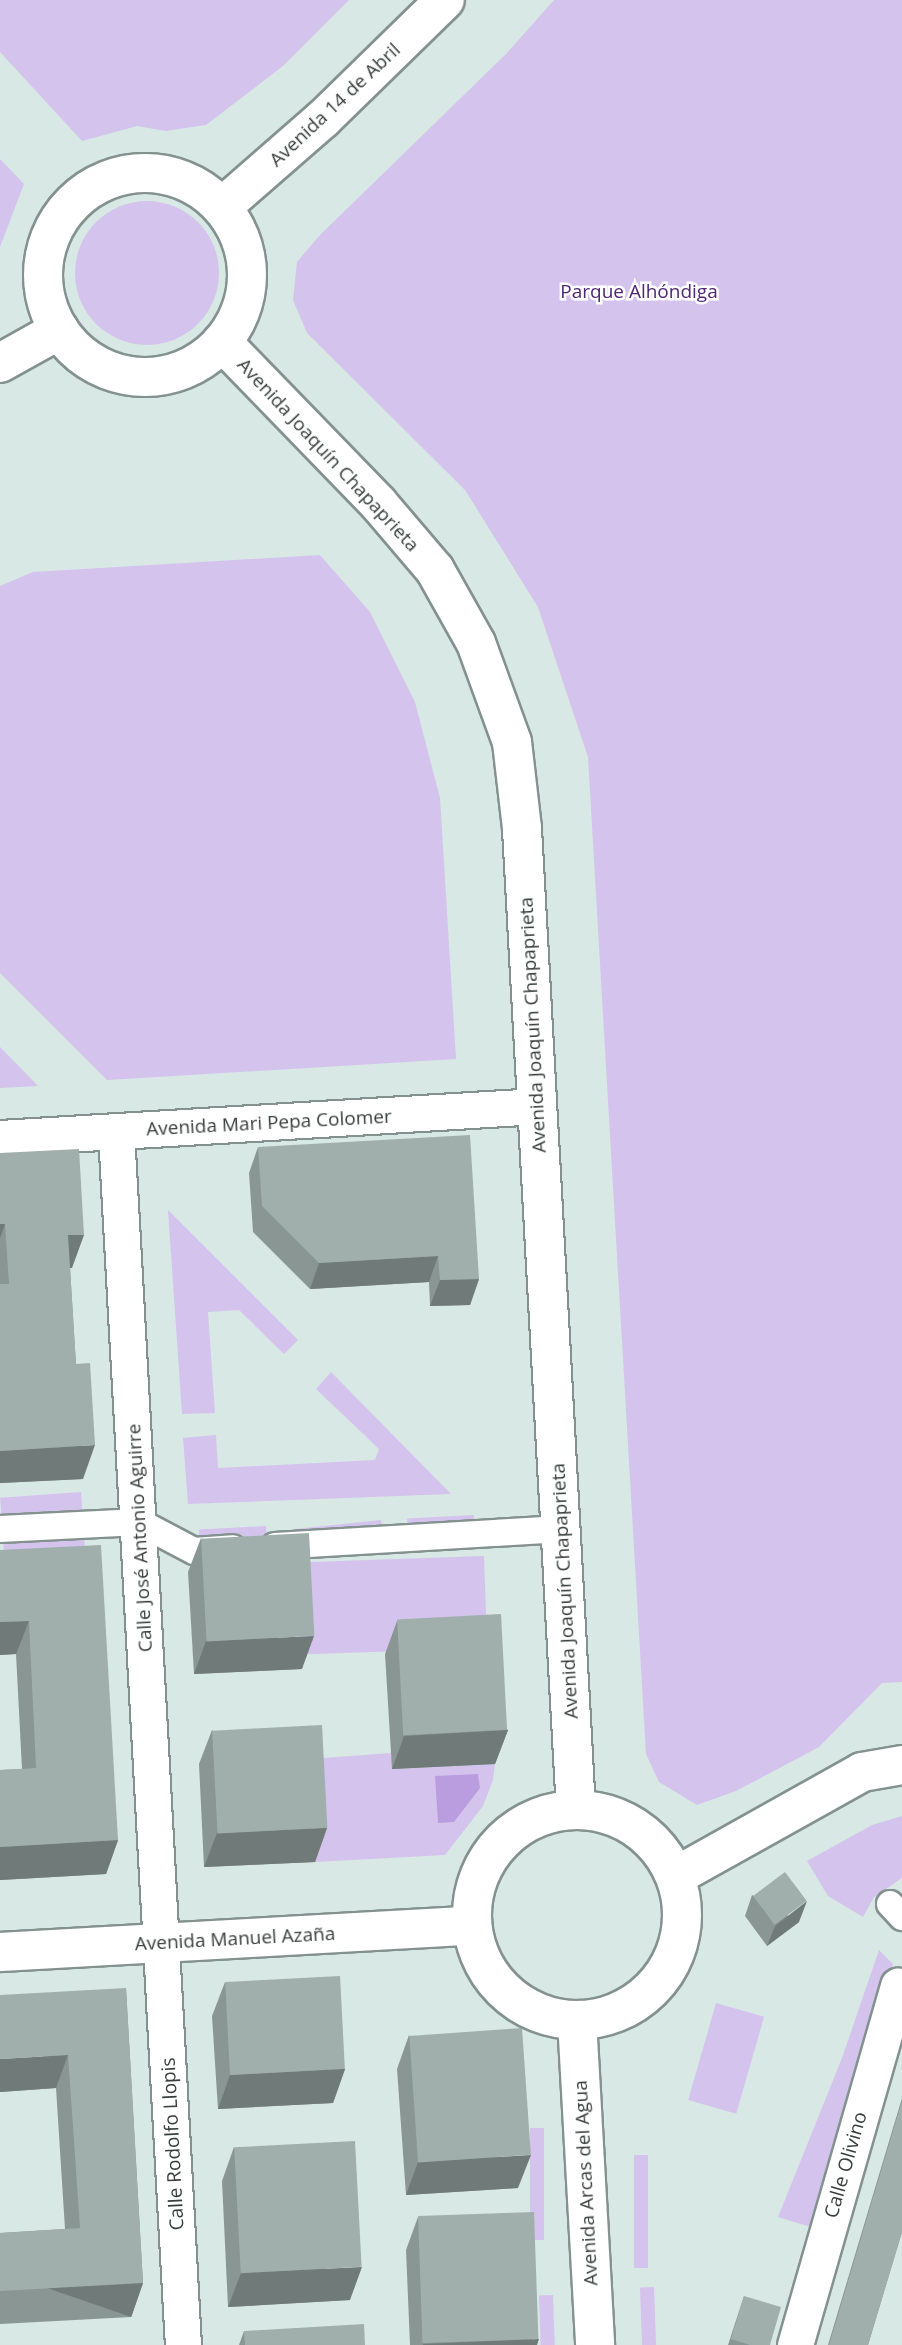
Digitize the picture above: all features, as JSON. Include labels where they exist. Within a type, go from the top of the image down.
[{"type":"street","name":"Avenida 14 de Abril","points":[[222,207],[323,119],[445,0]]},
{"type":"street","points":[[130,173],[164,174],[196,186],[222,207],[244,251],[247,290],[239,317],[222,342],[198,362],[169,374],[138,377],[107,369],[80,354],[59,330],[46,299],[43,265],[52,232],[71,204],[95,185],[130,173]]},
{"type":"street","points":[[0,363],[59,330]]},
{"type":"street","name":"Avenida Joaquín Chapaprieta","points":[[222,342],[419,551],[476,643],[512,742],[522,830],[576,1809]]},
{"type":"street","name":"Avenida Mari Pepa Colomer","points":[[0,1138],[538,1107]]},
{"type":"street","name":"Calle José Antonio Aguirre","points":[[117,1132],[163,1943]]},
{"type":"street","points":[[0,1530],[139,1522],[194,1551],[561,1530]]},
{"type":"street","points":[[676,1876],[862,1772],[902,1765]]},
{"type":"street","points":[[576,1809],[604,1812],[635,1826],[659,1848],[676,1876],[684,1909],[680,1944],[665,1974],[642,1999],[611,2015],[577,2020],[538,2012],[497,1983],[481,1958],[471,1926],[474,1895],[486,1862],[508,1835],[537,1817],[576,1809]]},
{"type":"street","name":"Avenida Manuel Azaña","points":[[0,1952],[471,1926]]},
{"type":"street","name":"Calle Rodolfo Llopis","points":[[163,1943],[183,2345]]},
{"type":"street","name":"Calle Olivino","points":[[795,2345],[898,1984]]},
{"type":"street","name":"Avenida Arcas del Agua","points":[[577,2020],[595,2345]]},
{"type":"green space","points":[[0,0],[349,0],[283,66],[206,125],[166,131],[137,126],[82,141],[0,52]]},
{"type":"green space","name":"Parque Alhóndiga","points":[[554,0],[902,0],[902,1682],[882,1683],[819,1747],[736,1791],[697,1805],[659,1782],[646,1754],[588,757],[538,607],[465,490],[307,333],[293,300],[297,262],[319,236],[506,54]]},
{"type":"green space","points":[[0,159],[24,184],[0,247]]},
{"type":"green space","points":[[147,201],[175,206],[198,222],[214,245],[219,273],[214,301],[198,324],[175,340],[147,345],[119,340],[96,324],[80,301],[75,273],[80,245],[96,222],[119,206]]},
{"type":"green space","points":[[320,555],[370,612],[415,702],[440,798],[456,1059],[107,1080],[0,973],[0,586],[33,572]]},
{"type":"green space","points":[[0,1047],[38,1086],[0,1088]]},
{"type":"green space","points":[[168,1210],[298,1340],[284,1354],[239,1310],[208,1312],[215,1413],[182,1414]]},
{"type":"green space","points":[[331,1372],[451,1494],[188,1504],[183,1438],[216,1435],[218,1468],[375,1460],[379,1449],[316,1389]]},
{"type":"green space","points":[[81,1492],[85,1554],[5,1559],[0,1498]]},
{"type":"green space","points":[[474,1515],[475,1534],[408,1537],[407,1519]]},
{"type":"green space","points":[[381,1520],[383,1539],[295,1548],[293,1529]]},
{"type":"green space","points":[[266,1526],[267,1545],[200,1548],[199,1530]]},
{"type":"green space","points":[[484,1556],[487,1648],[300,1654],[297,1563]]},
{"type":"green space","points":[[391,1753],[393,1769],[495,1764],[493,1780],[483,1806],[445,1855],[315,1862],[310,1759]]},
{"type":"green space","points":[[902,1816],[902,1878],[874,1897],[863,1917],[828,1896],[807,1861],[872,1825]]},
{"type":"green space","points":[[879,1950],[893,1964],[817,2229],[778,2217],[842,2058]]},
{"type":"green space","points":[[716,2003],[764,2017],[736,2114],[688,2100]]},
{"type":"green space","points":[[530,2128],[544,2128],[544,2240],[530,2240]]},
{"type":"green space","points":[[634,2155],[648,2155],[648,2268],[634,2268]]},
{"type":"green space","points":[[640,2287],[654,2287],[656,2345],[642,2345]]},
{"type":"green space","points":[[539,2295],[553,2295],[555,2345],[541,2345]]},
{"type":"shaded area","points":[[478,1774],[480,1788],[454,1822],[438,1823],[435,1776]]},
{"type":"building","points":[[470,1135],[479,1279],[440,1280],[438,1256],[319,1263],[262,1206],[258,1147]]},
{"type":"building","points":[[79,1149],[84,1235],[68,1235],[76,1364],[90,1363],[95,1445],[0,1451],[0,1284],[9,1284],[5,1224],[0,1224],[0,1153]]},
{"type":"building","points":[[309,1533],[314,1636],[207,1642],[201,1539]]},
{"type":"building","points":[[101,1545],[118,1840],[0,1847],[0,1770],[36,1768],[29,1621],[0,1622],[0,1550]]},
{"type":"building","points":[[501,1614],[507,1730],[403,1735],[397,1619]]},
{"type":"building","points":[[322,1725],[327,1828],[218,1834],[212,1731]]},
{"type":"building","points":[[785,1872],[807,1901],[775,1925],[753,1896]]},
{"type":"building","points":[[340,1976],[345,2069],[230,2075],[225,1982]]},
{"type":"building","points":[[126,1988],[143,2283],[0,2291],[0,2233],[80,2228],[68,2055],[0,2059],[0,1995]]},
{"type":"building","points":[[522,2028],[531,2155],[418,2163],[409,2036]]},
{"type":"building","points":[[902,2101],[902,2232],[868,2345],[829,2345]]},
{"type":"building","points":[[355,2141],[362,2267],[241,2273],[234,2147]]},
{"type":"building","points":[[534,2212],[538,2339],[423,2343],[418,2216]]},
{"type":"building","points":[[744,2296],[781,2307],[770,2345],[750,2345],[731,2339]]},
{"type":"building","points":[[364,2324],[365,2345],[245,2345],[244,2331]]}]
